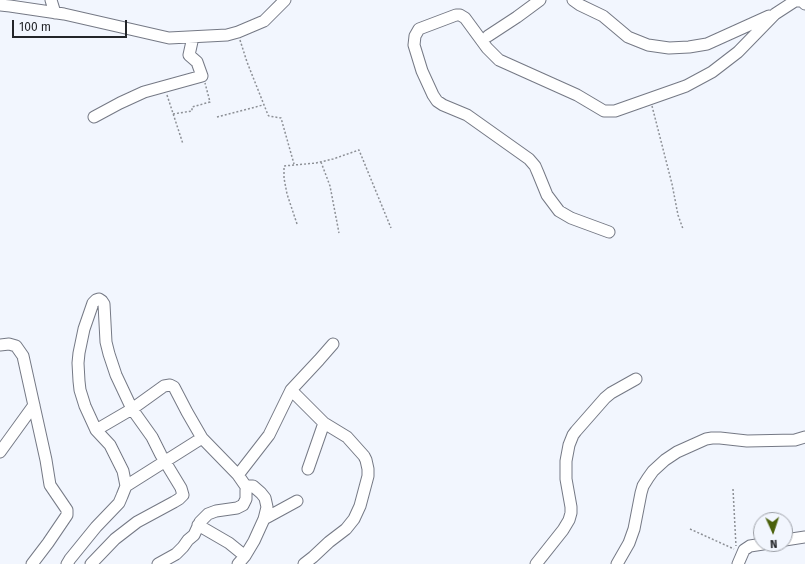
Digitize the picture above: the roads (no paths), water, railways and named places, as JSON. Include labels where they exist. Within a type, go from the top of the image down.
[{"type":"street","points":[[51,0],[55,13]]},
{"type":"street","points":[[0,5],[35,5],[55,13],[169,38],[227,35],[238,32],[264,21],[285,0]]},
{"type":"street","points":[[488,36],[540,0]]},
{"type":"street","points":[[573,0],[603,16],[628,37],[648,45],[668,48],[707,44],[775,14],[795,1],[802,1],[805,4]]},
{"type":"street","points":[[609,232],[571,218],[558,211],[547,195],[538,173],[529,159],[467,115],[437,101],[433,96],[422,71],[414,45],[415,36],[419,30],[456,15],[460,15],[465,18],[487,48],[499,60],[577,95],[604,110],[615,111],[686,86],[712,72],[738,52],[775,14]]},
{"type":"street","points":[[94,117],[144,92],[202,76],[197,62],[189,55],[193,37]]},
{"type":"street","points":[[66,564],[96,527],[119,503],[126,486],[123,471],[110,446],[96,430],[82,398],[78,373],[79,353],[84,329],[93,303],[96,300],[100,300],[104,304],[106,342],[116,375],[132,409],[152,437],[181,488],[183,495],[174,502],[137,522],[115,539],[91,564]]},
{"type":"street","points":[[0,345],[9,344],[16,346],[23,356],[46,460],[50,485],[67,512],[67,515],[32,564]]},
{"type":"street","points":[[238,475],[269,435],[291,390],[333,344]]},
{"type":"street","points":[[536,564],[563,530],[569,520],[571,507],[566,479],[566,461],[573,435],[606,398],[636,379]]},
{"type":"street","points":[[96,430],[132,409],[168,384],[174,387],[202,438],[238,475],[247,488],[246,499],[243,505],[237,508],[212,512],[205,516],[198,525],[194,535],[176,554],[158,564]]},
{"type":"street","points":[[291,390],[324,423],[347,436],[364,456],[368,465],[368,472],[360,506],[350,524],[304,564]]},
{"type":"street","points":[[0,452],[34,405]]},
{"type":"street","points":[[308,469],[324,423]]},
{"type":"street","points":[[617,564],[630,543],[643,486],[653,471],[664,460],[677,452],[706,439],[712,438],[747,441],[795,440],[805,437]]},
{"type":"street","points":[[126,486],[202,438]]},
{"type":"street","points":[[198,525],[229,543],[242,560],[254,541],[264,519],[267,507],[265,498],[255,486],[247,488]]},
{"type":"street","points":[[264,519],[297,501]]},
{"type":"street","points":[[793,539],[805,537]]},
{"type":"street","points":[[738,564],[744,550],[753,546]]}]
